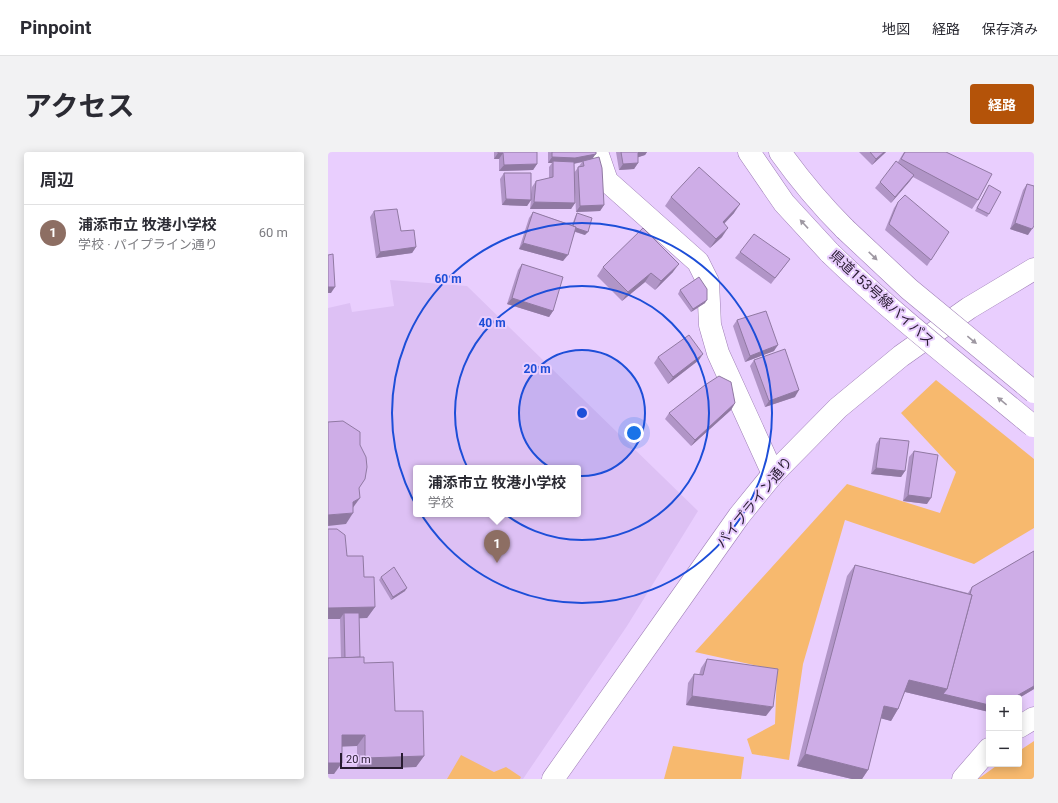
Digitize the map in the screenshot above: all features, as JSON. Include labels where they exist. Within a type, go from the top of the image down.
[{"type":"main road","points":[[597,152],[607,181],[698,262],[708,282],[710,325],[718,353],[773,474]]},
{"type":"main road","name":"県道153号線バイパス","points":[[749,152],[784,203],[830,253],[861,283],[894,312],[1033,426]]},
{"type":"main road","name":"県道153号線バイパス","points":[[780,152],[822,205],[878,262],[1034,392]]},
{"type":"main road","name":"パイプライン通り","points":[[553,779],[735,522],[773,474],[838,408],[901,356],[969,308],[1034,269]]},
{"type":"main road","points":[[1022,725],[1034,718]]},
{"type":"main road","points":[[963,779],[986,752]]},
{"type":"shaded area","points":[[390,280],[467,286],[698,511],[627,626],[523,779],[328,779],[328,308],[350,303],[352,312],[394,306]]},
{"type":"shaded area","points":[[936,380],[1034,459],[1034,528],[974,564],[845,520],[803,664],[789,760],[752,754],[747,739],[775,724],[777,670],[695,652],[847,484],[940,513],[956,472],[901,413]]},
{"type":"shaded area","points":[[1034,741],[1034,779],[978,779],[995,767],[1022,767],[1022,749]]},
{"type":"shaded area","points":[[673,746],[744,757],[741,779],[664,779]]},
{"type":"shaded area","points":[[461,755],[494,772],[506,767],[521,777],[520,779],[447,779]]},
{"type":"building","points":[[498,152],[537,152],[537,164],[504,165],[503,153]]},
{"type":"building","points":[[552,152],[596,152],[596,154],[575,158],[552,157]]},
{"type":"building","points":[[621,152],[639,152],[638,163],[623,164]]},
{"type":"building","points":[[870,152],[884,152],[876,159]]},
{"type":"building","points":[[905,152],[946,152],[992,174],[978,200],[901,159]]},
{"type":"building","points":[[599,157],[602,168],[604,205],[580,206],[578,167],[584,166],[583,161]]},
{"type":"building","points":[[553,161],[574,162],[575,203],[534,202],[536,181],[553,177]]},
{"type":"building","points":[[896,161],[914,175],[895,197],[880,182]]},
{"type":"building","points":[[699,167],[740,204],[723,222],[728,228],[716,239],[671,197]]},
{"type":"building","points":[[504,173],[531,173],[531,200],[506,199]]},
{"type":"building","points":[[1027,184],[1034,186],[1034,226],[1032,229],[1015,223]]},
{"type":"building","points":[[989,185],[1001,192],[989,214],[977,208]]},
{"type":"building","points":[[905,195],[949,232],[931,260],[889,224],[898,202]]},
{"type":"building","points":[[397,209],[401,231],[414,230],[416,247],[380,252],[374,211]]},
{"type":"building","points":[[533,212],[576,227],[568,255],[523,243]]},
{"type":"building","points":[[577,213],[592,218],[588,232],[573,226]]},
{"type":"building","points":[[643,228],[679,264],[661,281],[651,273],[628,292],[603,267]]},
{"type":"building","points":[[754,234],[790,259],[775,278],[740,252]]},
{"type":"building","points":[[333,254],[335,287],[328,287],[328,255]]},
{"type":"building","points":[[522,264],[563,277],[553,311],[512,298]]},
{"type":"building","points":[[699,277],[707,289],[707,300],[693,309],[680,290]]},
{"type":"building","points":[[766,311],[778,345],[750,356],[737,320]]},
{"type":"building","points":[[689,335],[703,354],[673,377],[658,357]]},
{"type":"building","points":[[785,349],[799,390],[769,401],[754,360]]},
{"type":"building","points":[[719,376],[731,382],[735,403],[695,440],[669,413]]},
{"type":"building","points":[[343,421],[360,432],[360,445],[366,457],[367,467],[365,479],[359,488],[360,498],[353,502],[353,513],[328,515],[328,422]]},
{"type":"building","points":[[880,438],[909,441],[905,471],[876,468]]},
{"type":"building","points":[[914,451],[938,455],[931,498],[908,495]]},
{"type":"building","points":[[328,529],[337,529],[345,535],[347,556],[363,556],[364,577],[374,577],[375,607],[328,608]]},
{"type":"building","points":[[1034,551],[1034,686],[1018,695],[986,695],[986,704],[943,694],[947,689],[972,595],[970,594],[972,587]]},
{"type":"building","points":[[855,565],[972,595],[947,689],[909,680],[898,709],[884,706],[868,770],[805,754]]},
{"type":"building","points":[[394,567],[407,588],[393,597],[381,577]]},
{"type":"building","points":[[344,613],[359,613],[360,657],[345,658]]},
{"type":"building","points":[[364,657],[364,663],[393,662],[395,711],[423,711],[424,756],[365,758],[365,735],[342,735],[342,763],[328,763],[328,658]]},
{"type":"building","points":[[707,659],[778,669],[773,707],[692,696],[694,674],[703,675]]},
{"type":"place","name":"浦添市立 牧港小学校","points":[[497,563]]}]
